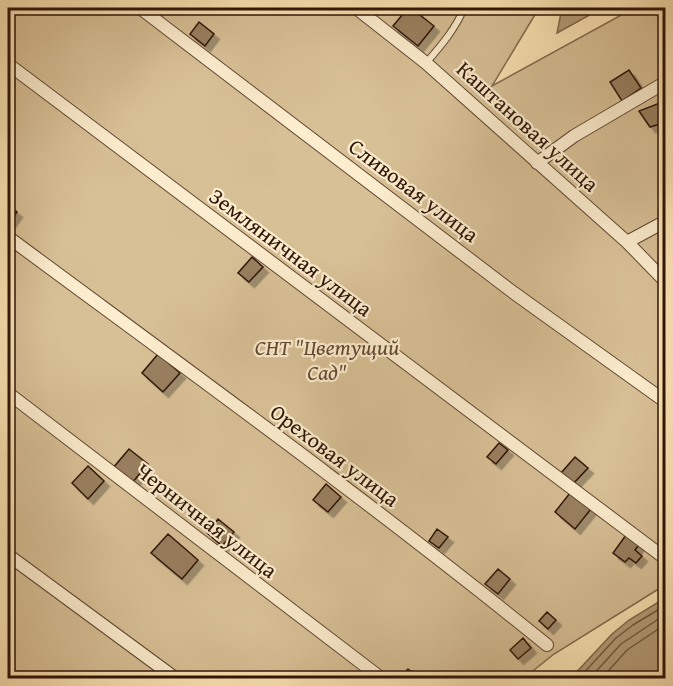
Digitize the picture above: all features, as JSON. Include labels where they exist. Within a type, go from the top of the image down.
[{"type":"street","name":"Сливовая улица","points":[[140,8],[514,293],[666,402]]},
{"type":"street","name":"Каштановая улица","points":[[356,8],[426,63],[627,242],[666,282]]},
{"type":"street","name":"Земляничная улица","points":[[8,64],[666,559]]},
{"type":"street","points":[[537,162],[574,136],[666,82]]},
{"type":"street","points":[[627,242],[666,221]]},
{"type":"street","name":"Ореховая улица","points":[[8,237],[480,591],[547,645]]},
{"type":"street","name":"Черничная улица","points":[[8,393],[381,678]]},
{"type":"street","points":[[8,555],[175,678]]},
{"type":"lane","points":[[426,63],[447,38],[465,8]]},
{"type":"green space","name":"СНТ \"Цветущий Сад\"","points":[[8,8],[539,8],[492,86],[634,8],[665,8],[665,585],[554,654],[524,678],[8,678]]},
{"type":"water","points":[[562,8],[597,8],[588,16],[557,33]]},
{"type":"water","points":[[665,598],[665,678],[571,678],[612,634],[629,620]]},
{"type":"building","points":[[408,8],[434,26],[418,46],[393,26]]},
{"type":"building","points":[[199,22],[214,34],[205,46],[190,34]]},
{"type":"building","points":[[629,70],[641,88],[622,101],[610,82]]},
{"type":"building","points":[[660,103],[666,122],[650,127],[639,111]]},
{"type":"building","points":[[8,205],[17,212],[8,225]]},
{"type":"building","points":[[252,257],[263,267],[249,282],[238,273]]},
{"type":"building","points":[[158,354],[180,373],[163,392],[142,373]]},
{"type":"building","points":[[499,443],[508,450],[496,464],[487,457]]},
{"type":"building","points":[[129,449],[148,464],[132,483],[113,468]]},
{"type":"building","points":[[575,457],[588,468],[573,484],[561,473]]},
{"type":"building","points":[[88,466],[104,481],[88,499],[72,483]]},
{"type":"building","points":[[326,484],[341,497],[328,512],[313,500]]},
{"type":"building","points":[[570,493],[591,509],[575,529],[555,512]]},
{"type":"building","points":[[218,519],[234,532],[222,546],[207,533]]},
{"type":"building","points":[[437,529],[448,537],[439,548],[429,541]]},
{"type":"building","points":[[168,534],[198,560],[182,579],[151,553]]},
{"type":"building","points":[[626,535],[639,545],[635,550],[642,556],[636,563],[629,558],[625,562],[613,553]]},
{"type":"building","points":[[498,569],[510,579],[498,594],[485,584]]},
{"type":"building","points":[[547,612],[556,620],[548,629],[539,621]]},
{"type":"building","points":[[523,638],[531,648],[518,659],[510,650]]},
{"type":"building","points":[[408,669],[420,678],[400,678]]}]
